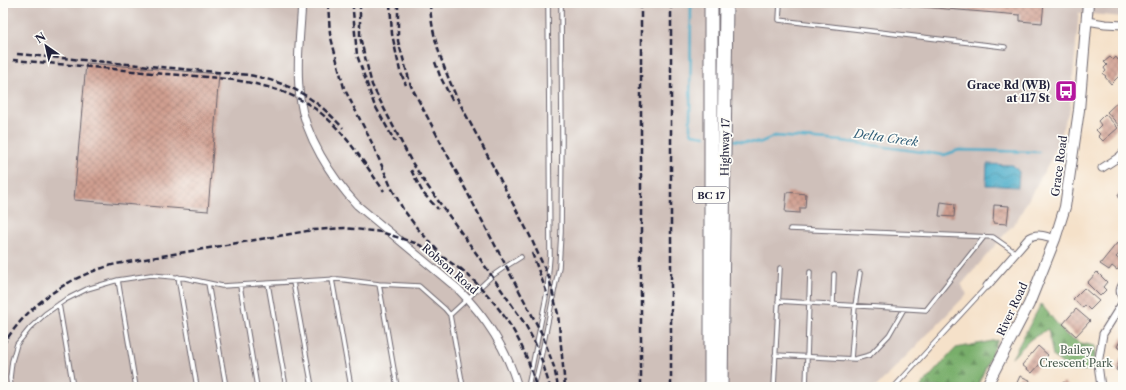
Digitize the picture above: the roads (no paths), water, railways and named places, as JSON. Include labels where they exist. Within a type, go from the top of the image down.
[{"type":"highway","name":"Highway 17","points":[[711,3],[711,387]]},
{"type":"highway","name":"Highway 17","points":[[721,387],[726,3]]},
{"type":"street","name":"Robson Road","points":[[302,3],[299,48],[300,99],[309,130],[322,159],[333,177],[347,195],[367,214],[458,289],[468,299],[490,328],[502,348],[511,365],[518,387]]},
{"type":"street","name":"Grace Road","points":[[1055,239],[1065,207],[1079,110],[1088,3]]},
{"type":"street","points":[[1087,21],[1123,25]]},
{"type":"street","points":[[1102,168],[1123,153]]},
{"type":"street","points":[[987,286],[1031,236],[1038,235],[1055,239]]},
{"type":"street","name":"River Road","points":[[986,387],[1029,304],[1055,239]]},
{"type":"street","points":[[1123,284],[1120,288],[1120,292],[1123,299]]},
{"type":"street","points":[[1101,387],[1098,364],[1103,334],[1123,302]]},
{"type":"lane","points":[[528,387],[547,292],[550,256],[548,3]]},
{"type":"lane","points":[[534,387],[559,267],[562,141],[561,3]]},
{"type":"lane","points":[[780,3],[780,20],[1005,47]]},
{"type":"lane","points":[[790,229],[993,237],[1016,253]]},
{"type":"lane","points":[[778,302],[926,310],[984,237]]},
{"type":"lane","points":[[450,315],[492,276],[521,257]]},
{"type":"lane","points":[[774,387],[780,268]]},
{"type":"lane","points":[[806,387],[810,272]]},
{"type":"lane","points":[[851,359],[855,306],[860,273]]},
{"type":"lane","points":[[833,305],[834,274]]},
{"type":"lane","points":[[11,387],[10,378],[12,361],[18,344],[30,328],[59,304],[87,289],[118,280],[151,275],[185,278],[222,286],[332,279],[379,284],[419,286],[450,315],[463,387]]},
{"type":"lane","points":[[178,277],[197,387]]},
{"type":"lane","points":[[332,279],[351,387]]},
{"type":"lane","points":[[118,280],[136,387]]},
{"type":"lane","points":[[293,282],[312,387]]},
{"type":"lane","points":[[208,283],[226,387]]},
{"type":"lane","points":[[268,284],[286,387]]},
{"type":"lane","points":[[379,284],[397,387]]},
{"type":"lane","points":[[240,286],[257,387]]},
{"type":"lane","points":[[894,387],[987,286]]},
{"type":"lane","points":[[59,304],[73,387]]},
{"type":"lane","points":[[775,355],[855,359],[870,355],[889,335],[904,309]]},
{"type":"water","points":[[987,164],[1013,165],[1019,172],[1018,187],[986,185]]},
{"type":"waterway","name":"Delta Creek","points":[[691,3],[690,128],[692,134],[705,136]]},
{"type":"waterway","name":"Delta Creek","points":[[732,140],[759,143],[775,136],[842,141],[944,155],[959,150],[1039,152]]},
{"type":"railway","points":[[328,3],[330,34],[344,88],[403,209],[417,228],[439,252]]},
{"type":"railway","points":[[353,3],[357,55],[374,104],[395,142]]},
{"type":"railway","points":[[360,3],[360,37],[372,85],[411,161],[525,324],[535,343],[550,387]]},
{"type":"railway","points":[[390,3],[392,34],[400,71],[406,85]]},
{"type":"railway","points":[[398,3],[398,41],[411,86],[542,334],[554,367],[558,387]]},
{"type":"railway","points":[[430,3],[435,39],[442,62],[456,96],[530,236],[549,278],[558,314],[565,387]]},
{"type":"railway","points":[[641,3],[641,387]]},
{"type":"railway","points":[[671,3],[671,387]]},
{"type":"railway","points":[[17,54],[249,75],[264,78],[301,93],[333,117],[343,128]]},
{"type":"railway","points":[[13,60],[236,80],[277,90],[297,98],[325,116],[352,146],[384,191]]},
{"type":"railway","points":[[435,62],[452,100]]},
{"type":"railway","points":[[411,170],[423,193],[438,209]]},
{"type":"railway","points":[[3,345],[13,330],[38,304],[66,284],[99,269],[116,264],[313,230],[345,228],[381,232],[415,243],[437,253],[464,272]]},
{"type":"railway","points":[[532,253],[548,296]]},
{"type":"railway","points":[[460,268],[498,307],[508,322],[524,352],[536,387]]},
{"type":"place","name":"Grace Rd (WB) at 117 St","points":[[1066,91]]},
{"type":"park label","name":"Bailey Crescent Park","points":[[1076,356]]}]
